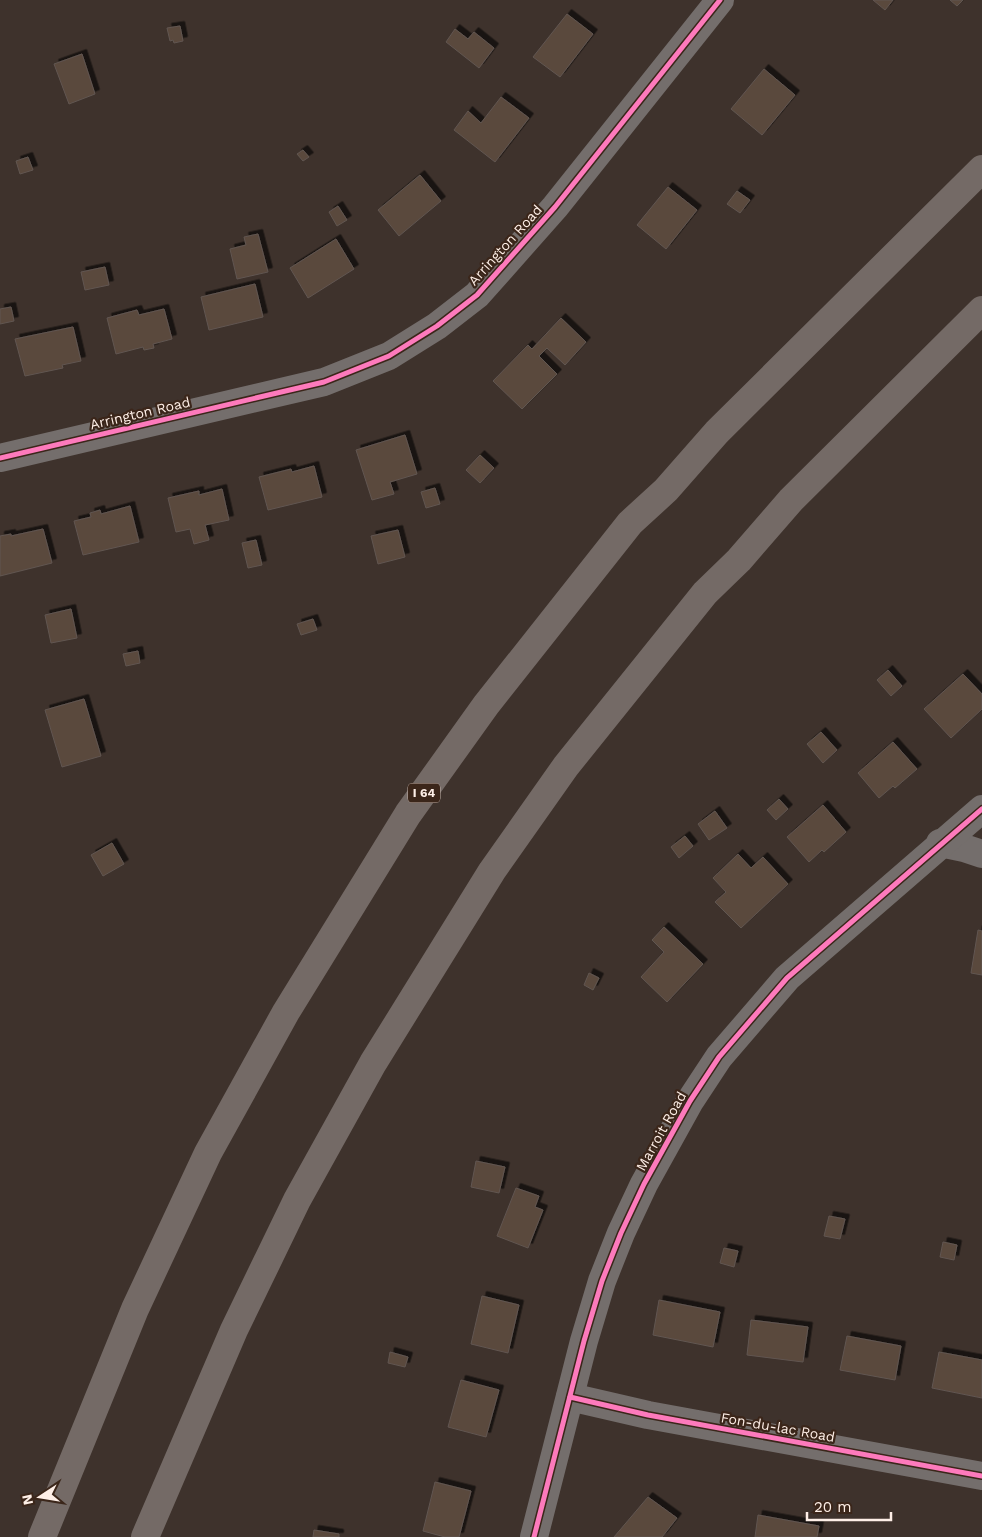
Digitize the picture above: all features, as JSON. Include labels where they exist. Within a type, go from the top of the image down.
[{"type":"highway","name":"I 64","points":[[42,1537],[136,1309],[208,1153],[286,1012],[408,814],[486,706],[630,524],[666,490],[718,432],[982,170]]},
{"type":"highway","points":[[145,1537],[234,1330],[297,1200],[373,1063],[492,870],[566,766],[705,593],[738,560],[791,500],[982,310]]},
{"type":"street","name":"Arrington Road","points":[[0,458],[324,382],[372,364],[437,326],[477,295],[496,276],[555,207],[709,4]]},
{"type":"street","name":"Marroit Road","points":[[534,1537],[602,1281],[620,1234],[644,1184],[690,1101],[719,1057],[787,978],[940,843],[982,809]]},
{"type":"street","points":[[940,843],[982,854]]},
{"type":"street","name":"Fon-du-lac Road","points":[[570,1397],[648,1415],[982,1476]]},
{"type":"building","points":[[873,0],[893,0],[885,10]]},
{"type":"building","points":[[950,0],[963,0],[957,6]]},
{"type":"building","points":[[567,14],[593,34],[560,77],[533,57]]},
{"type":"building","points":[[180,26],[183,41],[174,43],[173,40],[170,41],[167,28]]},
{"type":"building","points":[[455,29],[468,39],[474,32],[494,48],[479,68],[446,42]]},
{"type":"building","points":[[82,54],[95,94],[69,104],[54,64]]},
{"type":"building","points":[[764,69],[795,95],[762,135],[731,109]]},
{"type":"building","points":[[501,97],[529,118],[495,162],[454,130],[468,111],[481,123]]},
{"type":"building","points":[[303,150],[309,157],[303,161],[297,154]]},
{"type":"building","points":[[28,157],[33,170],[20,174],[16,161]]},
{"type":"building","points":[[420,175],[441,201],[399,236],[378,210]]},
{"type":"building","points":[[668,187],[697,210],[666,249],[637,225]]},
{"type":"building","points":[[737,191],[750,200],[740,213],[727,204]]},
{"type":"building","points":[[338,206],[347,220],[337,226],[329,212]]},
{"type":"building","points":[[258,234],[268,272],[237,279],[230,249],[246,245],[244,237]]},
{"type":"building","points":[[336,239],[354,269],[308,298],[290,268]]},
{"type":"building","points":[[105,267],[109,285],[85,290],[81,272]]},
{"type":"building","points":[[255,284],[263,317],[209,330],[201,297]]},
{"type":"building","points":[[11,307],[14,321],[0,324],[0,309]]},
{"type":"building","points":[[164,309],[172,339],[153,344],[154,348],[144,350],[143,347],[116,354],[107,318],[137,310],[139,315]]},
{"type":"building","points":[[561,318],[586,342],[565,365],[547,348],[539,356],[557,374],[522,409],[493,381],[528,345],[532,349]]},
{"type":"building","points":[[73,327],[81,361],[62,365],[63,368],[25,376],[15,339]]},
{"type":"building","points":[[405,435],[417,474],[390,482],[394,494],[372,500],[356,450]]},
{"type":"building","points":[[480,455],[494,468],[480,483],[466,470]]},
{"type":"building","points":[[314,466],[322,497],[268,510],[259,477],[291,469],[292,472]]},
{"type":"building","points":[[435,488],[440,504],[426,508],[421,492]]},
{"type":"building","points":[[222,489],[229,520],[205,525],[209,540],[194,544],[190,529],[176,532],[168,498],[199,491],[199,495]]},
{"type":"building","points":[[130,506],[139,542],[83,555],[74,521],[91,517],[90,513],[100,510],[101,514]]},
{"type":"building","points":[[43,529],[52,563],[0,576],[0,536],[11,534],[11,536]]},
{"type":"building","points":[[398,530],[405,557],[378,564],[371,536]]},
{"type":"building","points":[[256,540],[262,565],[248,568],[242,543]]},
{"type":"building","points":[[71,609],[77,638],[51,643],[45,615]]},
{"type":"building","points":[[313,619],[317,630],[301,635],[297,624]]},
{"type":"building","points":[[138,651],[140,663],[126,666],[123,654]]},
{"type":"building","points":[[888,670],[902,686],[891,696],[877,680]]},
{"type":"building","points":[[963,674],[982,694],[982,709],[951,738],[924,709]]},
{"type":"building","points":[[84,699],[101,756],[62,767],[45,710]]},
{"type":"building","points":[[821,732],[837,750],[823,763],[807,744]]},
{"type":"building","points":[[893,742],[917,769],[895,788],[893,786],[879,798],[858,773]]},
{"type":"building","points":[[779,799],[788,809],[776,820],[767,810]]},
{"type":"building","points":[[823,805],[846,832],[824,852],[822,850],[809,862],[787,837]]},
{"type":"building","points":[[715,811],[727,828],[709,840],[698,824]]},
{"type":"building","points":[[685,836],[693,846],[679,858],[671,847]]},
{"type":"building","points":[[112,843],[124,864],[103,876],[91,855]]},
{"type":"building","points":[[738,854],[751,868],[763,857],[788,884],[741,928],[715,902],[726,892],[713,878]]},
{"type":"building","points":[[664,927],[703,964],[667,1002],[641,977],[664,952],[652,940]]},
{"type":"building","points":[[978,930],[982,931],[982,975],[971,973]]},
{"type":"building","points":[[589,973],[599,978],[593,990],[584,985]]},
{"type":"building","points":[[476,1161],[505,1167],[499,1193],[471,1187]]},
{"type":"building","points":[[516,1188],[539,1196],[535,1207],[543,1210],[528,1248],[497,1236]]},
{"type":"building","points":[[829,1216],[845,1219],[840,1239],[824,1236]]},
{"type":"building","points":[[943,1242],[957,1245],[954,1260],[940,1257]]},
{"type":"building","points":[[724,1248],[738,1251],[734,1267],[720,1263]]},
{"type":"building","points":[[482,1296],[519,1305],[508,1353],[471,1344]]},
{"type":"building","points":[[659,1300],[720,1312],[713,1347],[653,1335]]},
{"type":"building","points":[[751,1320],[808,1327],[803,1362],[747,1355]]},
{"type":"building","points":[[847,1336],[901,1346],[895,1380],[840,1370]]},
{"type":"building","points":[[390,1352],[408,1357],[405,1367],[388,1363]]},
{"type":"building","points":[[939,1352],[982,1360],[982,1398],[932,1388]]},
{"type":"building","points":[[461,1380],[499,1390],[486,1437],[448,1427]]},
{"type":"building","points":[[435,1482],[471,1491],[459,1537],[445,1537],[423,1531]]},
{"type":"building","points":[[648,1497],[677,1518],[662,1537],[614,1537]]},
{"type":"building","points":[[758,1515],[819,1526],[817,1537],[755,1537]]},
{"type":"building","points":[[314,1530],[339,1534],[339,1537],[313,1537]]},
{"type":"cycle path","points":[[0,458],[324,382],[389,356],[437,326],[477,295],[555,207],[720,0]]},
{"type":"cycle path","points":[[534,1537],[584,1341],[602,1281],[621,1233],[644,1184],[690,1101],[719,1057],[787,978],[982,809]]},
{"type":"cycle path","points":[[570,1397],[648,1415],[982,1476]]}]
